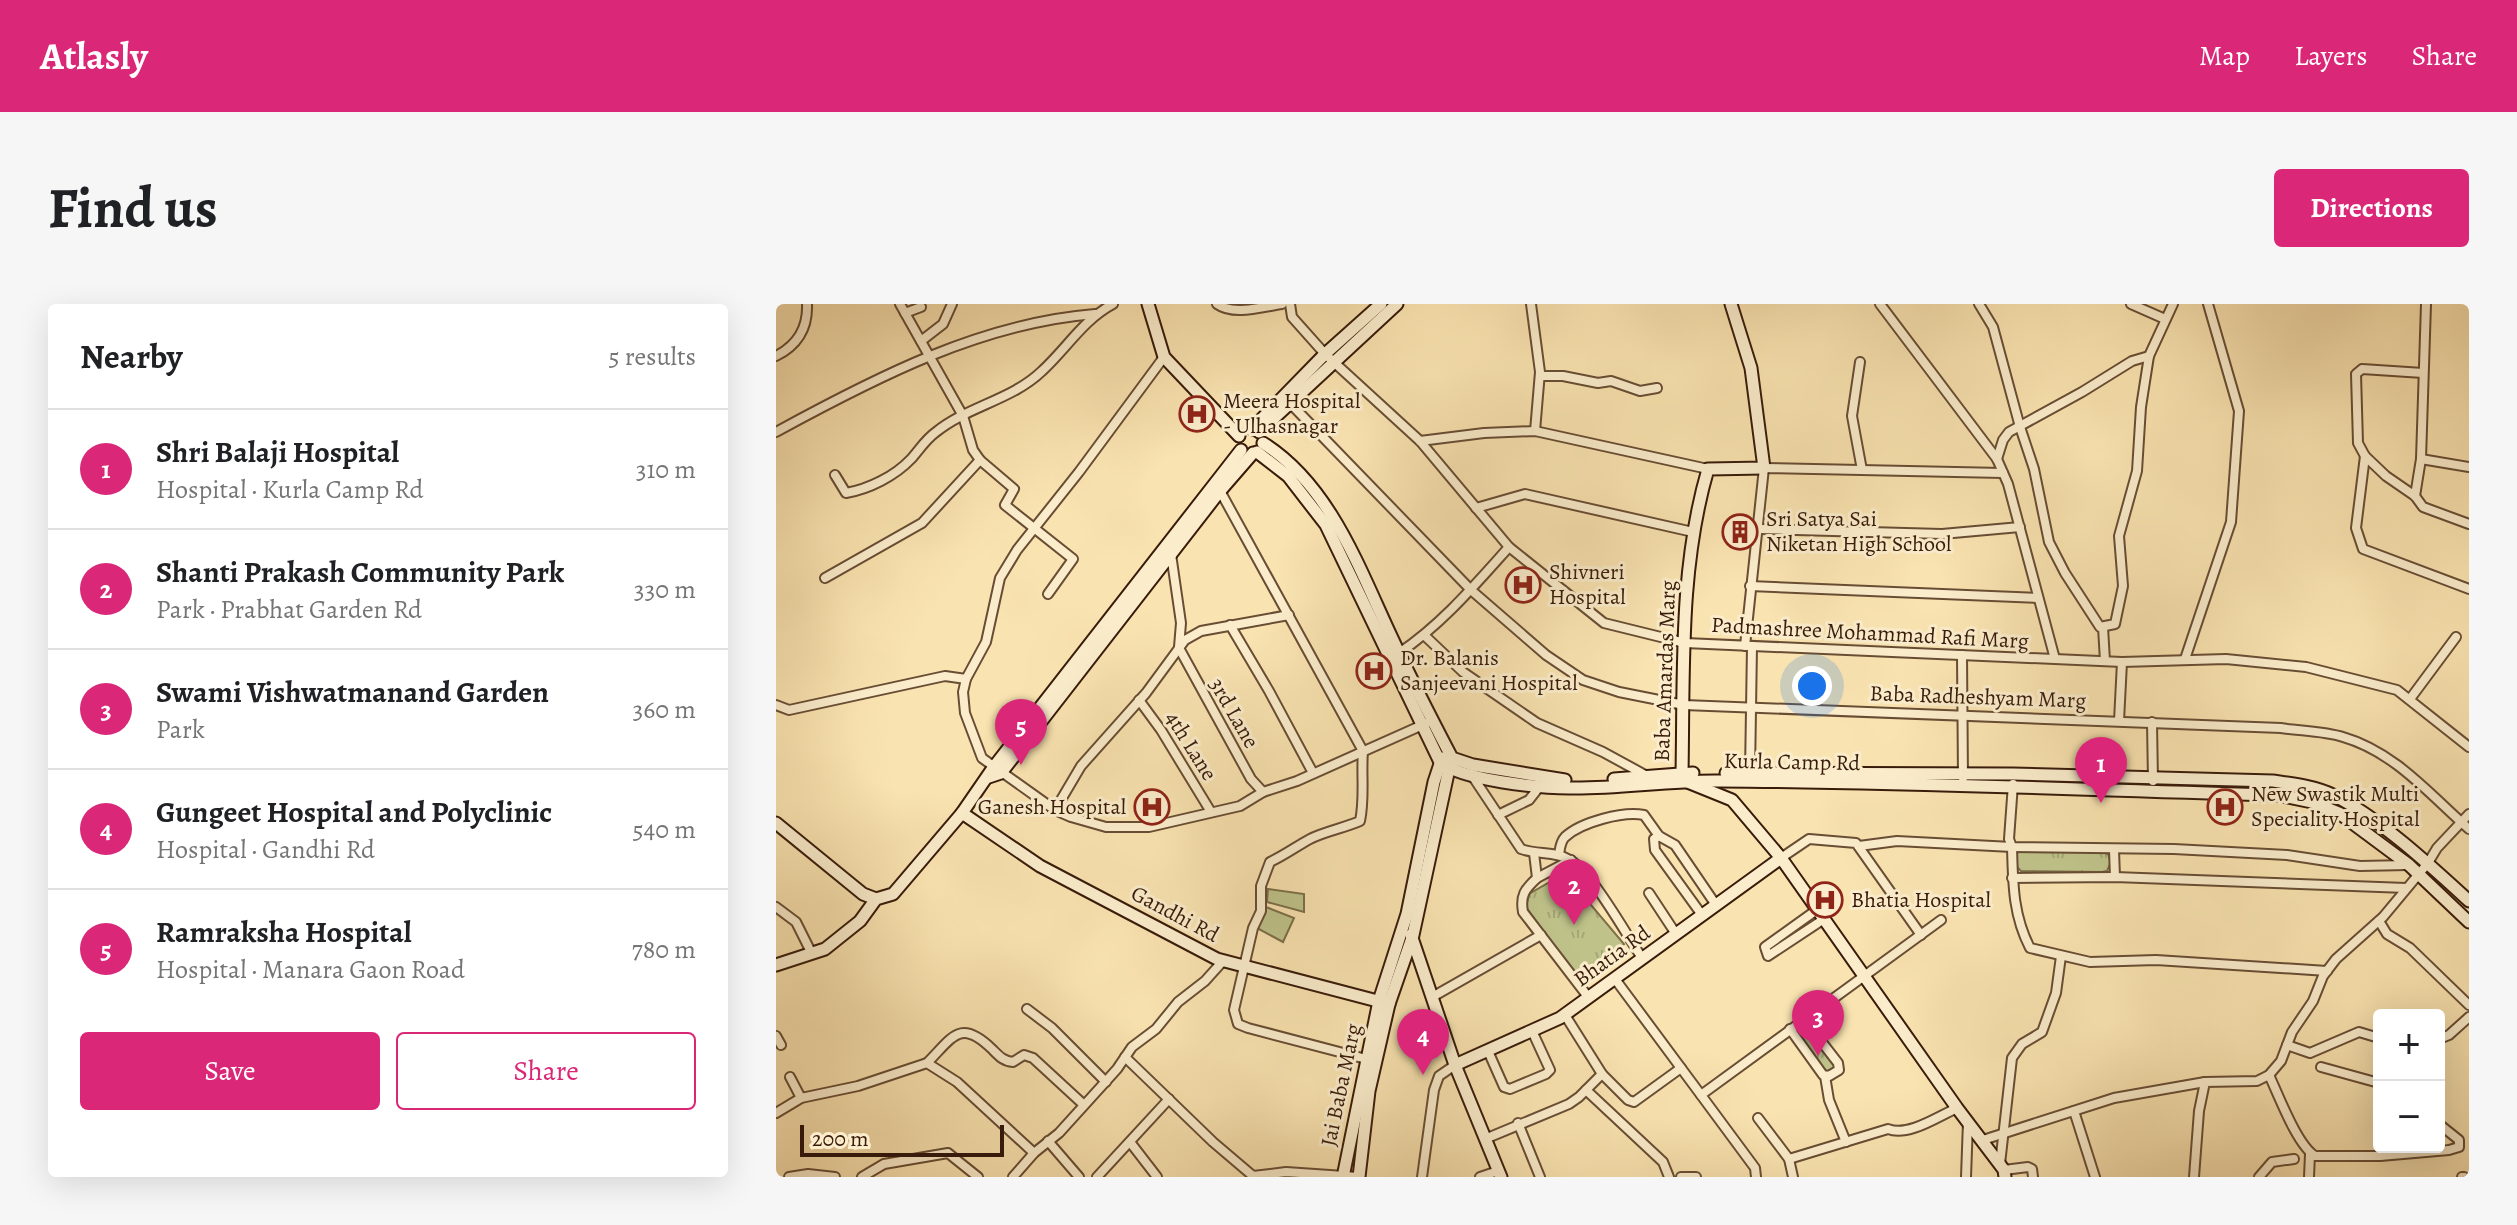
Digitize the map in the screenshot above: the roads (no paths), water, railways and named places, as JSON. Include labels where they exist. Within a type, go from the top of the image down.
[{"type":"street","points":[[776,356],[802,333],[807,320],[807,304]]},
{"type":"street","points":[[921,341],[943,324],[952,304]]},
{"type":"street","points":[[835,475],[846,493],[877,483],[905,465],[935,432],[1022,387],[1042,371],[1097,313],[1113,304]]},
{"type":"street","points":[[1148,304],[1164,357],[1239,436],[1238,443],[1254,443],[1281,454],[1296,468],[1334,520],[1399,653],[1427,723]]},
{"type":"street","points":[[1217,304],[1226,310],[1282,304]]},
{"type":"street","name":"Padmashree Mohammad Rafi Marg","points":[[1290,304],[1292,317],[1329,358],[1420,441],[1509,547],[1604,623],[1685,643],[2122,662],[2226,659],[2306,667],[2397,690],[2466,744]]},
{"type":"street","points":[[776,823],[863,894],[876,899],[893,894],[1045,711],[1217,486],[1287,400],[1381,304]]},
{"type":"street","points":[[1329,358],[1397,304]]},
{"type":"street","points":[[1531,304],[1540,376],[1535,431]]},
{"type":"street","points":[[1731,304],[1751,368],[1764,468],[1760,529],[1756,536],[1750,586],[1750,777],[1732,800]]},
{"type":"street","points":[[1880,304],[1997,459],[2020,527],[2055,659]]},
{"type":"street","points":[[1979,304],[1993,327],[2034,469],[2049,542],[2097,625],[2103,627],[2115,624],[2122,597],[2119,536],[2137,471],[2141,407],[2149,356],[2173,304]]},
{"type":"street","points":[[2131,304],[2165,319]]},
{"type":"street","points":[[2185,659],[2231,522],[2239,411],[2208,304]]},
{"type":"street","points":[[2415,496],[2421,459],[2426,304]]},
{"type":"street","points":[[921,307],[902,308],[963,416],[973,450],[980,460],[1013,486],[1014,491],[1005,505],[1073,560],[1048,594]]},
{"type":"street","points":[[776,432],[835,400],[929,356],[1039,320],[1097,313]]},
{"type":"street","points":[[1997,459],[2003,440],[2020,427],[2132,361],[2149,356]]},
{"type":"street","points":[[1164,357],[1000,578],[986,642],[966,679],[963,692],[965,713],[982,758],[994,773],[1055,810],[1106,827],[1149,827],[1240,806],[1263,792],[1427,723]]},
{"type":"street","points":[[1860,362],[1852,416],[1862,470]]},
{"type":"street","points":[[2423,373],[2362,369],[2356,374],[2358,443],[2365,456],[2386,476],[2415,496],[2423,507],[2469,524]]},
{"type":"street","points":[[1540,376],[1571,377],[1598,383],[1611,381],[1640,391],[1657,388]]},
{"type":"street","name":"Baba Radheshyam Marg","points":[[1287,400],[1471,590],[1546,655],[1583,680],[1619,692],[1684,705],[2281,728],[2341,736],[2369,746],[2403,769],[2469,829]]},
{"type":"street","points":[[1420,441],[1484,433],[1535,431],[1708,469],[2003,473]]},
{"type":"street","points":[[1254,443],[1288,476],[1326,525],[1447,759]]},
{"type":"street","points":[[2365,456],[2356,528],[2363,549],[2469,589]]},
{"type":"street","points":[[2421,459],[2469,467]]},
{"type":"street","points":[[825,578],[922,523],[980,460]]},
{"type":"street","name":"Baba Amardas Marg","points":[[1684,777],[1684,606],[1693,532],[1708,469]]},
{"type":"street","points":[[1217,486],[1363,751],[1360,821],[1312,838],[1291,853],[1270,862],[1261,886],[1261,911],[1253,928],[1234,1010],[1238,1024],[1372,1060]]},
{"type":"street","points":[[1476,508],[1525,494],[1693,532]]},
{"type":"street","points":[[1760,529],[1942,534],[2020,527]]},
{"type":"street","points":[[1399,653],[1424,635],[1471,590],[1509,547]]},
{"type":"street","points":[[1168,549],[1181,623],[1179,648]]},
{"type":"street","points":[[1750,586],[2038,598]]},
{"type":"street","points":[[1055,810],[1081,766],[1139,700],[1185,640],[1201,631],[1289,615]]},
{"type":"street","points":[[1230,625],[1313,773]]},
{"type":"street","points":[[2103,627],[2105,661]]},
{"type":"street","points":[[1424,635],[1463,672],[1537,723],[1603,752],[1647,776]]},
{"type":"street","points":[[2410,699],[2456,637]]},
{"type":"street","name":"3rd Lane","points":[[1179,648],[1251,779],[1263,792]]},
{"type":"street","points":[[1962,655],[1963,779]]},
{"type":"street","points":[[2119,721],[2122,662]]},
{"type":"street","points":[[776,705],[789,710],[945,676],[966,679]]},
{"type":"street","name":"4th Lane","points":[[1139,700],[1211,812]]},
{"type":"street","points":[[2152,722],[2153,785]]},
{"type":"street","points":[[2466,744],[2469,733]]},
{"type":"street","name":"Kurla Camp Rd","points":[[1447,759],[1472,770],[1540,786],[1568,788],[1684,777]]},
{"type":"street","name":"Jai Baba Marg","points":[[1343,1176],[1384,1003],[1408,933],[1447,759]]},
{"type":"street","points":[[1472,770],[1521,849],[1571,860],[1585,874],[1642,958]]},
{"type":"street","name":"Kurla Camp Rd","points":[[1472,770],[1589,781],[1647,776],[2013,780],[2153,785],[2278,795],[2312,802],[2339,813],[2413,870],[2469,922]]},
{"type":"street","points":[[1684,777],[1732,800],[1781,858],[2003,1170]]},
{"type":"street","points":[[2013,780],[2009,839],[2014,905],[2030,948],[2090,962],[2156,960],[2327,971]]},
{"type":"street","name":"Kurla Camp Rd","points":[[2153,785],[2273,781],[2332,795],[2356,809],[2428,863],[2469,901]]},
{"type":"street","points":[[1498,815],[1529,800],[1540,786]]},
{"type":"street","name":"Gandhi Rd","points":[[962,813],[1040,866],[1223,961],[1384,1003]]},
{"type":"street","points":[[1859,846],[1897,841],[2114,850],[2174,849],[2273,854],[2413,870],[2428,863],[2437,848],[2469,814]]},
{"type":"street","points":[[1559,855],[1566,836],[1606,818],[1644,815],[1659,836],[1675,845],[1716,905]]},
{"type":"street","points":[[1659,836],[1654,839],[1655,850],[1702,915]]},
{"type":"street","points":[[1781,858],[1809,839],[1852,841],[1859,846],[1921,935]]},
{"type":"street","points":[[2114,850],[2115,877]]},
{"type":"street","points":[[1534,853],[1537,878]]},
{"type":"street","name":"Bhatia Rd","points":[[1455,1065],[1533,1033],[1565,1015],[1781,858]]},
{"type":"street","points":[[1571,860],[1537,878],[1524,890],[1521,901],[1523,912],[1589,998]]},
{"type":"street","points":[[1983,1140],[2114,1098],[2205,1082],[2257,1081],[2269,1075],[2281,1061],[2327,971],[2336,959],[2379,921],[2406,888],[2413,870]]},
{"type":"street","points":[[2012,878],[2115,877],[2406,888]]},
{"type":"street","points":[[1649,893],[1676,934]]},
{"type":"street","points":[[776,965],[825,949],[860,921],[876,899]]},
{"type":"street","points":[[776,907],[796,922],[811,952]]},
{"type":"street","points":[[1821,914],[1806,932],[1768,956],[1765,947],[1799,922],[1821,914]]},
{"type":"street","points":[[1701,1095],[1941,920]]},
{"type":"street","points":[[2379,921],[2387,934],[2410,948],[2469,1005]]},
{"type":"street","points":[[1799,922],[1806,932]]},
{"type":"street","points":[[1408,933],[1434,996],[1455,1065],[1499,1174],[1480,1177]]},
{"type":"street","points":[[1434,996],[1541,935]]},
{"type":"street","points":[[2003,1170],[2012,1058],[2022,1044],[2040,1034],[2046,1023],[2056,993],[2061,956]]},
{"type":"street","points":[[1013,1177],[1106,1082],[1132,1047],[1156,1029],[1178,1002],[1205,981],[1223,961]]},
{"type":"street","points":[[1615,979],[1708,1108],[1729,1130],[1755,1168],[1756,1177]]},
{"type":"street","points":[[1027,1009],[1052,1028],[1106,1082]]},
{"type":"street","points":[[1565,1015],[1602,1074],[1628,1100],[1634,1102],[1681,1068]]},
{"type":"street","points":[[2445,1037],[2469,1017]]},
{"type":"street","points":[[1804,1019],[1839,1066],[1839,1070],[1825,1076]]},
{"type":"street","points":[[1790,1029],[1825,1076],[1829,1100],[1846,1142]]},
{"type":"street","points":[[776,1113],[801,1098],[858,1086],[927,1063],[959,1034],[970,1032],[976,1034],[1002,1060],[1013,1062],[1024,1055],[1033,1058],[1084,1105]]},
{"type":"street","points":[[2287,1045],[2310,1053],[2359,1032],[2373,1036]]},
{"type":"street","points":[[1488,1051],[1504,1087],[1510,1089],[1550,1070],[1533,1033]]},
{"type":"street","points":[[776,1036],[781,1045]]},
{"type":"street","points":[[1125,1057],[1245,1174],[1286,1172],[1359,1177]]},
{"type":"street","name":"Jai Baba Marg","points":[[1359,1177],[1372,1060]]},
{"type":"street","points":[[927,1063],[957,1082],[1034,1153]]},
{"type":"street","points":[[1422,1177],[1434,1090],[1439,1076],[1455,1065]]},
{"type":"street","points":[[2321,1067],[2373,1081]]},
{"type":"street","points":[[1485,1139],[1569,1104],[1602,1074]]},
{"type":"street","points":[[2269,1075],[2310,1154],[2309,1177]]},
{"type":"street","points":[[790,1077],[801,1098]]},
{"type":"street","points":[[2194,1177],[2199,1111],[2205,1082]]},
{"type":"street","points":[[1586,1090],[1652,1151],[1667,1169],[1669,1177]]},
{"type":"street","points":[[1097,1177],[1169,1099]]},
{"type":"street","points":[[1789,1159],[1888,1129],[1896,1133],[1906,1131],[1957,1108]]},
{"type":"street","points":[[2074,1111],[2095,1177]]},
{"type":"street","points":[[1758,1118],[1789,1159],[1793,1177]]},
{"type":"street","points":[[1966,1177],[1968,1120]]},
{"type":"street","points":[[1518,1123],[1540,1177]]},
{"type":"street","points":[[2445,1129],[2459,1140],[2459,1147],[2445,1150]]},
{"type":"street","points":[[1048,1141],[1079,1177]]},
{"type":"street","points":[[1130,1142],[1157,1177]]},
{"type":"street","points":[[862,1177],[884,1164],[948,1153],[978,1177]]},
{"type":"street","points":[[2310,1154],[2329,1157],[2414,1153]]},
{"type":"street","points":[[2259,1177],[2272,1162],[2294,1159]]},
{"type":"street","points":[[2003,1170],[2031,1168],[2033,1177]]},
{"type":"street","points":[[789,1177],[808,1174],[835,1177]]},
{"type":"street","points":[[1681,1177],[1696,1177]]},
{"type":"place","name":"Meera Hospital - Ulhasnagar","points":[[1197,414]]},
{"type":"place","name":"Sri Satya Sai Niketan High School","points":[[1740,532]]},
{"type":"place","name":"Shivneri Hospital","points":[[1523,585]]},
{"type":"place","name":"Dr. Balanis Sanjeevani Hospital","points":[[1374,671]]},
{"type":"place","name":"Ramraksha Hospital","points":[[1021,765]]},
{"type":"place","name":"Shri Balaji Hospital","points":[[2101,803]]},
{"type":"place","name":"Ganesh Hospital","points":[[1152,807]]},
{"type":"place","name":"New Swastik Multi Speciality Hospital","points":[[2225,807]]},
{"type":"place","name":"Bhatia Hospital","points":[[1825,900]]},
{"type":"place","name":"Shanti Prakash Community Park","points":[[1574,925]]},
{"type":"place","name":"Swami Vishwatmanand Garden","points":[[1818,1056]]},
{"type":"place","name":"Gungeet Hospital and Polyclinic","points":[[1423,1075]]}]
